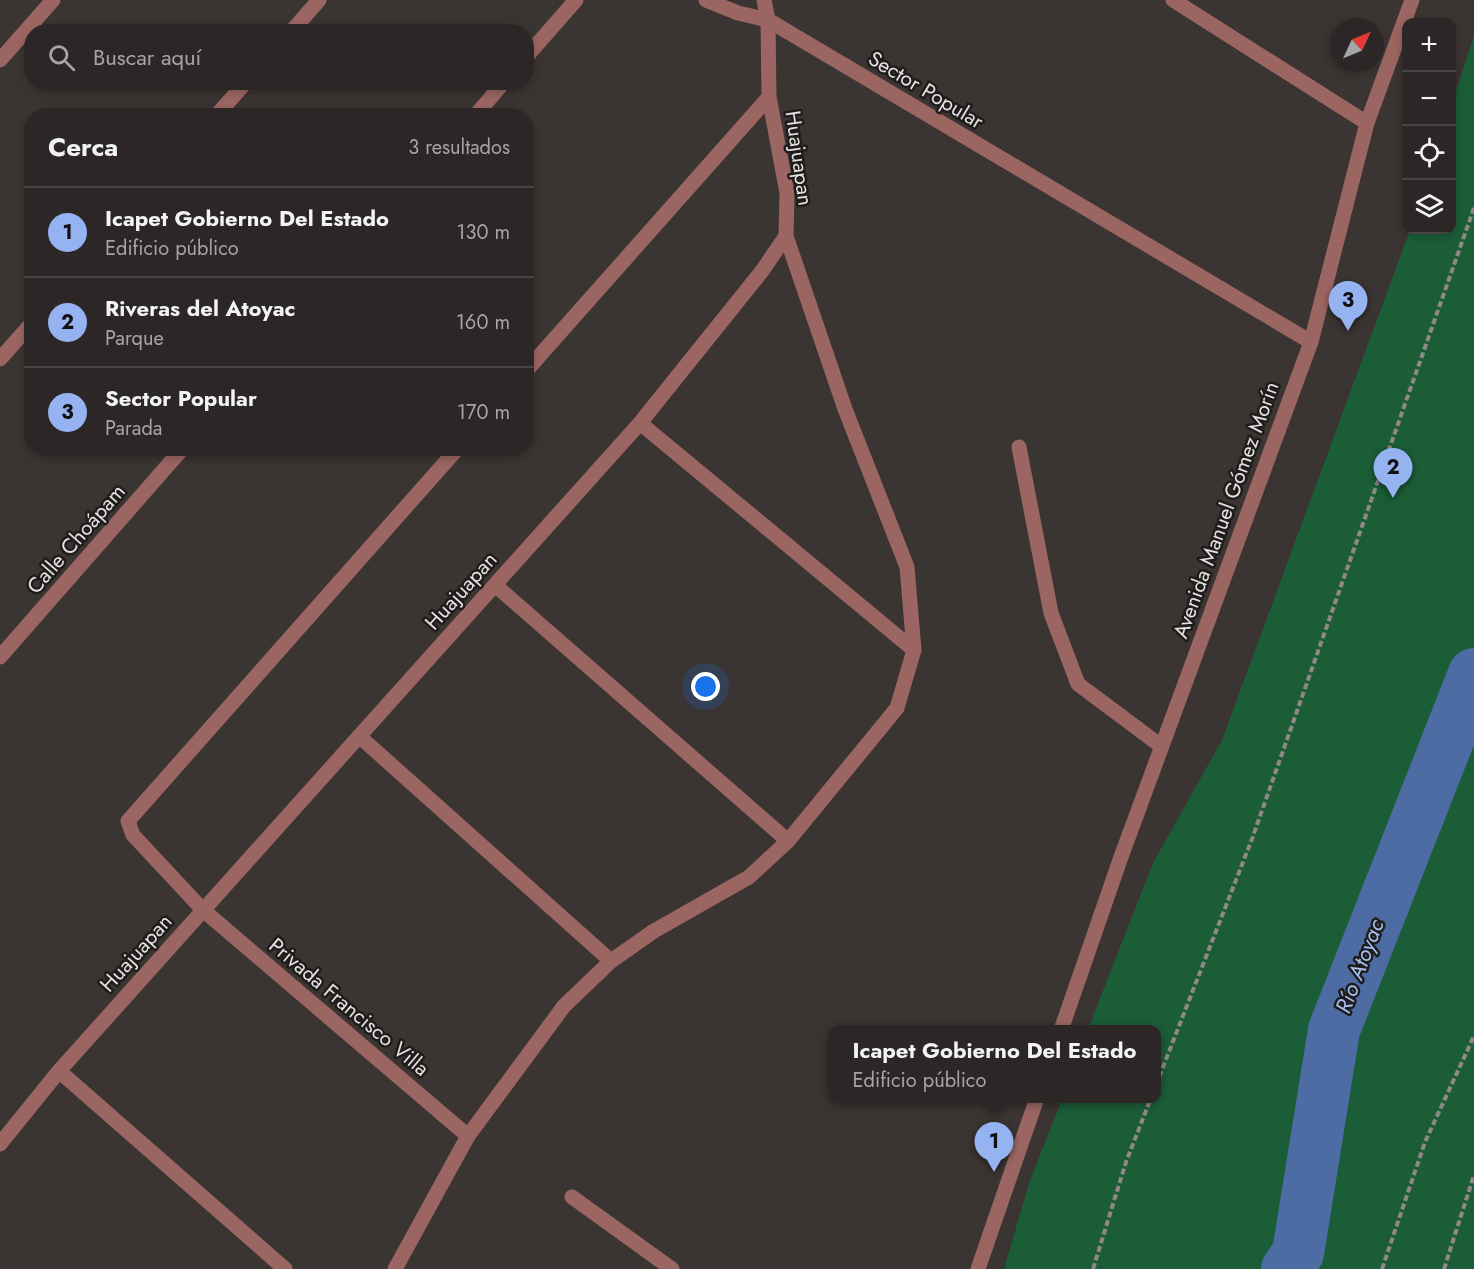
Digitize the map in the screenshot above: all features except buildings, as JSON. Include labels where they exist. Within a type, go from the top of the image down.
[{"type":"street","points":[[32,24],[53,0]]},
{"type":"street","points":[[298,24],[319,0]]},
{"type":"street","points":[[534,48],[576,0]]},
{"type":"street","name":"Sector Popular","points":[[706,0],[738,13],[768,20],[1311,342]]},
{"type":"street","name":"Huajuapan","points":[[0,1144],[59,1071],[640,423],[762,271],[786,236],[787,193],[769,97],[768,20],[764,0]]},
{"type":"street","points":[[1173,0],[1367,123]]},
{"type":"street","name":"Avenida Manuel Gómez Morín","points":[[1062,1025],[1161,746],[1311,342],[1367,123],[1412,0]]},
{"type":"street","points":[[0,60],[24,33]]},
{"type":"street","points":[[223,108],[239,90]]},
{"type":"street","points":[[482,108],[497,90]]},
{"type":"street","points":[[534,362],[769,97]]},
{"type":"street","points":[[395,1269],[468,1136],[564,1006],[611,961],[654,932],[749,877],[788,841],[897,708],[914,650],[907,567],[845,409],[786,236]]},
{"type":"street","points":[[0,359],[24,332]]},
{"type":"street","points":[[640,423],[914,650]]},
{"type":"street","points":[[1019,447],[1051,613],[1078,684],[1161,746]]},
{"type":"street","name":"Calle Choápam","points":[[0,657],[176,456]]},
{"type":"street","name":"Privada Francisco Villa","points":[[451,456],[128,821],[133,835],[203,910],[468,1136]]},
{"type":"street","points":[[495,585],[788,841]]},
{"type":"street","points":[[359,736],[611,961]]},
{"type":"street","points":[[59,1071],[285,1269]]},
{"type":"street","points":[[978,1269],[1035,1103]]},
{"type":"street","points":[[572,1197],[672,1269]]},
{"type":"path","points":[[1161,1071],[1256,828],[1474,208]]},
{"type":"path","points":[[1382,1269],[1425,1143],[1474,1036]]},
{"type":"path","points":[[1093,1269],[1126,1162],[1148,1103]]},
{"type":"path","points":[[1444,1269],[1474,1175]]},
{"type":"green space","points":[[1474,35],[1474,1269],[1004,1269],[1029,1183],[1060,1103],[1161,1103],[1161,1025],[1090,1025],[1153,863],[1222,740],[1409,234],[1456,234],[1456,91]]},
{"type":"waterway","name":"Río Atoyac","points":[[1287,1269],[1298,1253],[1334,1030],[1474,674]]},
{"type":"place","name":"Sector Popular","points":[[1348,331]]},
{"type":"place","name":"Riveras del Atoyac","points":[[1393,498]]},
{"type":"place","name":"Icapet Gobierno Del Estado","points":[[994,1172]]}]
